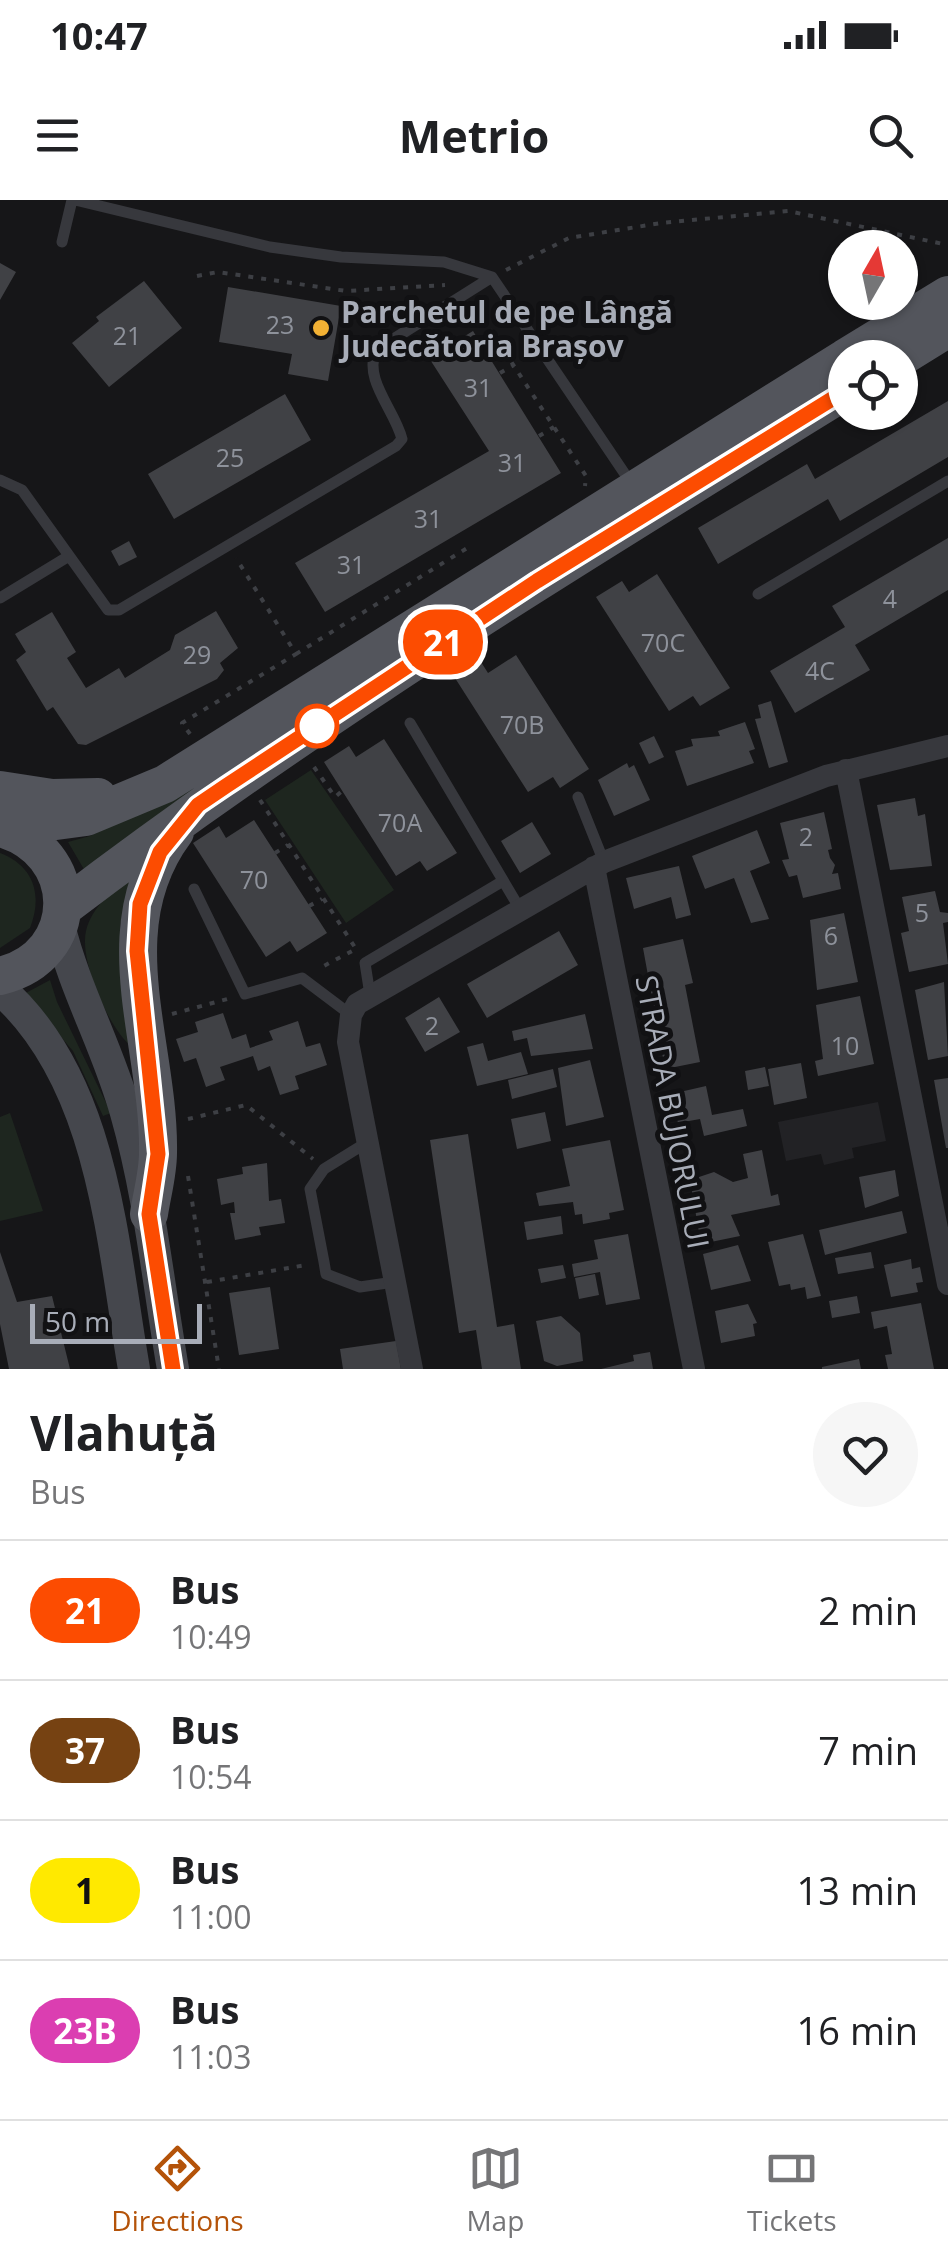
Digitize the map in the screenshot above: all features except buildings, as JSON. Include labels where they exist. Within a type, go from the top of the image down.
[{"type":"main road","points":[[874,340],[948,295]]},
{"type":"main road","points":[[918,347],[948,328]]},
{"type":"main road","points":[[2,828],[86,817],[208,760],[634,487],[828,368]]},
{"type":"main road","points":[[0,976],[32,963],[61,916],[198,805],[504,602],[828,402]]},
{"type":"main road","points":[[0,790],[52,798],[136,796]]},
{"type":"main road","points":[[149,1214],[158,1154],[137,951],[140,904],[160,852],[198,805]]},
{"type":"main road","points":[[2,828],[41,849],[54,866],[76,988],[114,1075],[149,1214],[173,1369]]},
{"type":"main road","points":[[0,990],[62,1070],[81,1112],[108,1220],[134,1369]]},
{"type":"street","points":[[412,1369],[348,1042],[351,1015],[370,995],[599,864],[846,770],[948,746]]},
{"type":"street","points":[[846,770],[948,1284]]},
{"type":"street","name":"STRADA BUJORULUI","points":[[599,864],[694,1369]]},
{"type":"lane","points":[[62,242],[74,200],[270,247],[341,257],[444,262],[492,277],[634,487]]},
{"type":"lane","points":[[0,480],[22,490],[108,610],[120,610],[396,446],[402,439],[400,429],[374,378],[376,350],[492,277]]},
{"type":"lane","points":[[758,594],[948,481]]},
{"type":"lane","points":[[0,598],[69,556]]},
{"type":"lane","points":[[410,723],[520,909]]},
{"type":"lane","points":[[578,797],[599,864]]},
{"type":"lane","points":[[370,995],[365,964],[503,881]]},
{"type":"lane","points":[[194,889],[245,994],[302,978],[351,1015]]},
{"type":"lane","points":[[366,1143],[324,1169],[310,1189],[326,1274],[360,1286],[394,1282]]},
{"type":"path","points":[[492,277],[569,238],[661,223],[788,211],[948,245]]},
{"type":"path","points":[[500,373],[514,365]]},
{"type":"path","points":[[539,436],[554,427]]},
{"type":"path","points":[[228,545],[296,654]]},
{"type":"path","points":[[194,740],[182,722],[472,545]]},
{"type":"path","points":[[311,762],[335,797],[342,791]]},
{"type":"path","points":[[257,796],[356,949],[302,978]]},
{"type":"path","points":[[275,853],[289,844]]},
{"type":"path","points":[[309,906],[324,898]]},
{"type":"path","points":[[163,1017],[245,994]]},
{"type":"path","points":[[178,1121],[246,1105],[324,1169]]},
{"type":"path","points":[[207,1282],[324,1262]]},
{"type":"shaded area","points":[[311,770],[394,890],[346,923],[265,800]]},
{"type":"shaded area","points":[[199,783],[201,786],[85,871],[68,842],[90,836]]},
{"type":"shaded area","points":[[0,853],[28,874],[36,904],[30,928],[0,948]]},
{"type":"shaded area","points":[[132,878],[120,925],[132,1047],[105,1010],[91,976],[85,944],[89,922],[98,907]]},
{"type":"shaded area","points":[[50,980],[111,1113],[103,1116],[73,1051],[24,994]]},
{"type":"shaded area","points":[[878,1102],[886,1141],[852,1148],[854,1158],[824,1165],[821,1154],[786,1161],[778,1122]]},
{"type":"shaded area","points":[[10,1113],[43,1211],[0,1221],[0,1117]]},
{"type":"bus line","name":"21","points":[[173,1369],[149,1214],[158,1154],[137,951],[140,904],[160,852],[198,805],[226,786],[537,581],[828,401]]},
{"type":"place","name":"Parchetul de pe Lângă Judecătoria Brașov","points":[[321,328]]}]
